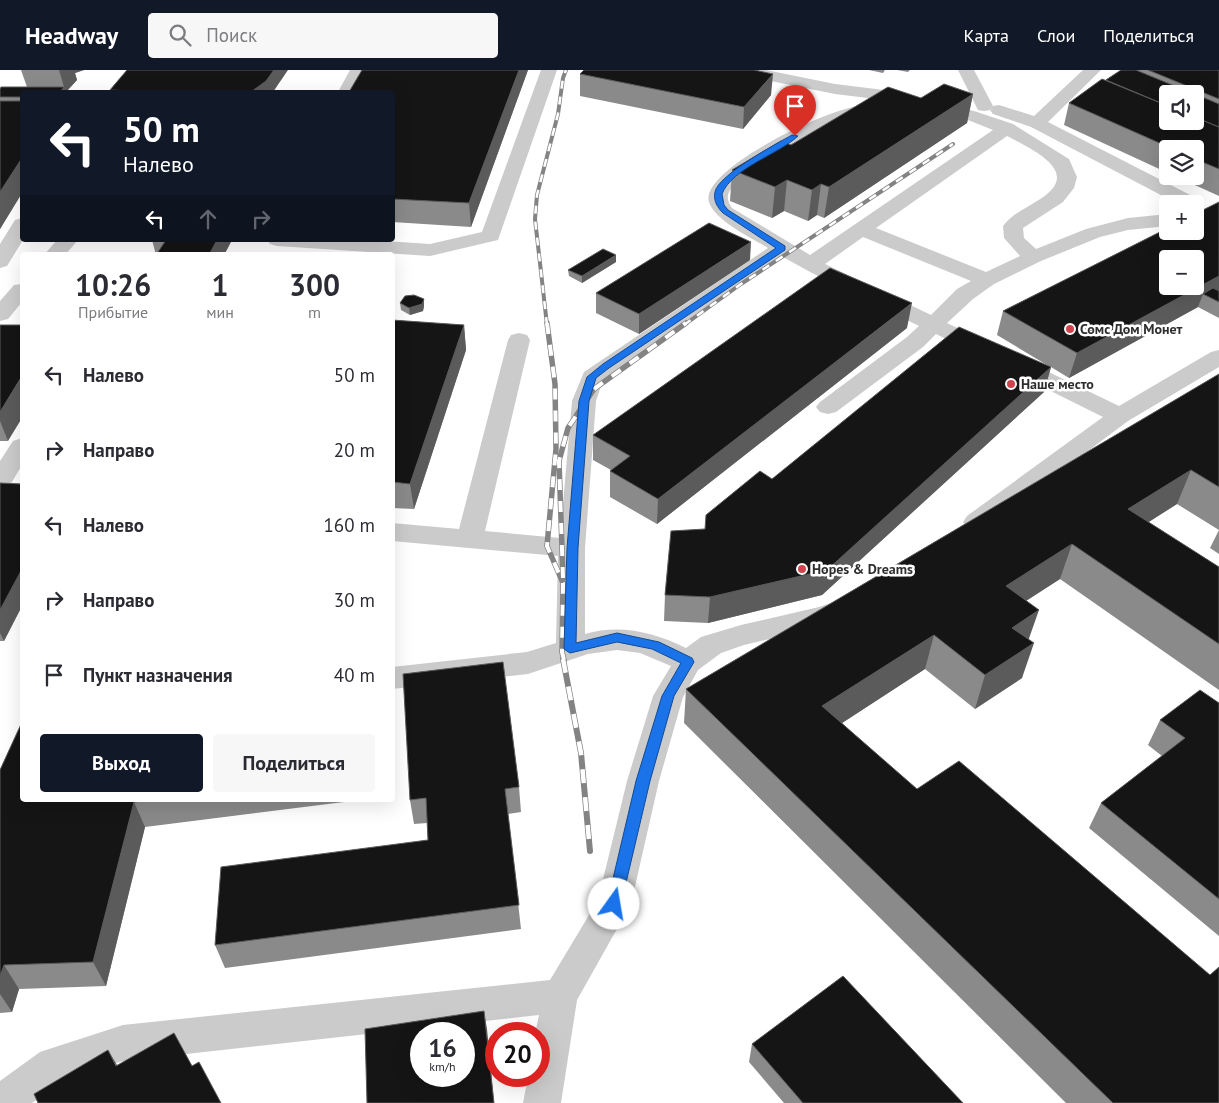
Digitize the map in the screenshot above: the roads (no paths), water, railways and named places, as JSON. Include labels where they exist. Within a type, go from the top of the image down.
[{"type":"lane","points":[[347,90],[358,70]]},
{"type":"lane","points":[[308,242],[430,250],[492,236],[549,70]]},
{"type":"lane","points":[[740,70],[807,84],[914,102],[969,114],[1008,128],[1062,163],[1067,171],[1068,179],[1062,190],[1053,200],[1023,216],[1014,222],[1011,227],[1016,241],[1034,257]]},
{"type":"lane","points":[[807,84],[820,70]]},
{"type":"lane","points":[[966,70],[984,106]]},
{"type":"lane","points":[[1037,124],[1093,70]]},
{"type":"lane","points":[[1120,416],[933,324],[824,281],[811,264],[726,212],[718,199],[720,188],[759,156],[807,130],[853,113],[914,102],[984,106],[1037,124],[1170,195]]},
{"type":"lane","points":[[811,264],[1008,128]]},
{"type":"lane","points":[[828,407],[915,342],[965,294],[987,280],[1034,257],[1113,227],[1159,221]]},
{"type":"lane","points":[[0,262],[20,227]]},
{"type":"lane","points":[[861,229],[987,280]]},
{"type":"lane","points":[[57,252],[66,242]]},
{"type":"lane","points":[[570,649],[572,548],[592,428],[584,401],[592,377],[782,248]]},
{"type":"lane","points":[[0,314],[20,292]]},
{"type":"lane","points":[[0,320],[20,319]]},
{"type":"lane","points":[[470,539],[519,340]]},
{"type":"lane","points":[[955,537],[1120,416],[1219,357]]},
{"type":"lane","points":[[8,479],[20,451]]},
{"type":"lane","points":[[395,532],[572,548]]},
{"type":"lane","points":[[542,1103],[560,996],[614,904],[643,781],[668,696],[688,662],[711,645],[741,635],[826,616],[859,598]]},
{"type":"lane","points":[[395,678],[528,663],[570,649],[617,638],[655,645],[688,662]]},
{"type":"lane","points":[[2,1103],[53,1065],[123,1043],[560,996]]},
{"type":"railway","points":[[547,325],[535,219],[537,195],[558,114],[563,78],[566,70]]},
{"type":"railway","points":[[684,325],[741,284],[953,144]]},
{"type":"railway","points":[[547,323],[555,384],[556,449],[547,546],[563,583],[562,652],[564,660]]},
{"type":"railway","points":[[563,578],[559,461],[568,428],[594,389],[686,323]]},
{"type":"railway","points":[[563,659],[581,753],[590,851]]},
{"type":"place","name":"Сомс Дом Монет","points":[[1070,329]]},
{"type":"place","name":"Наше место","points":[[1011,384]]},
{"type":"place","name":"Hopes & Dreams","points":[[802,569]]}]
